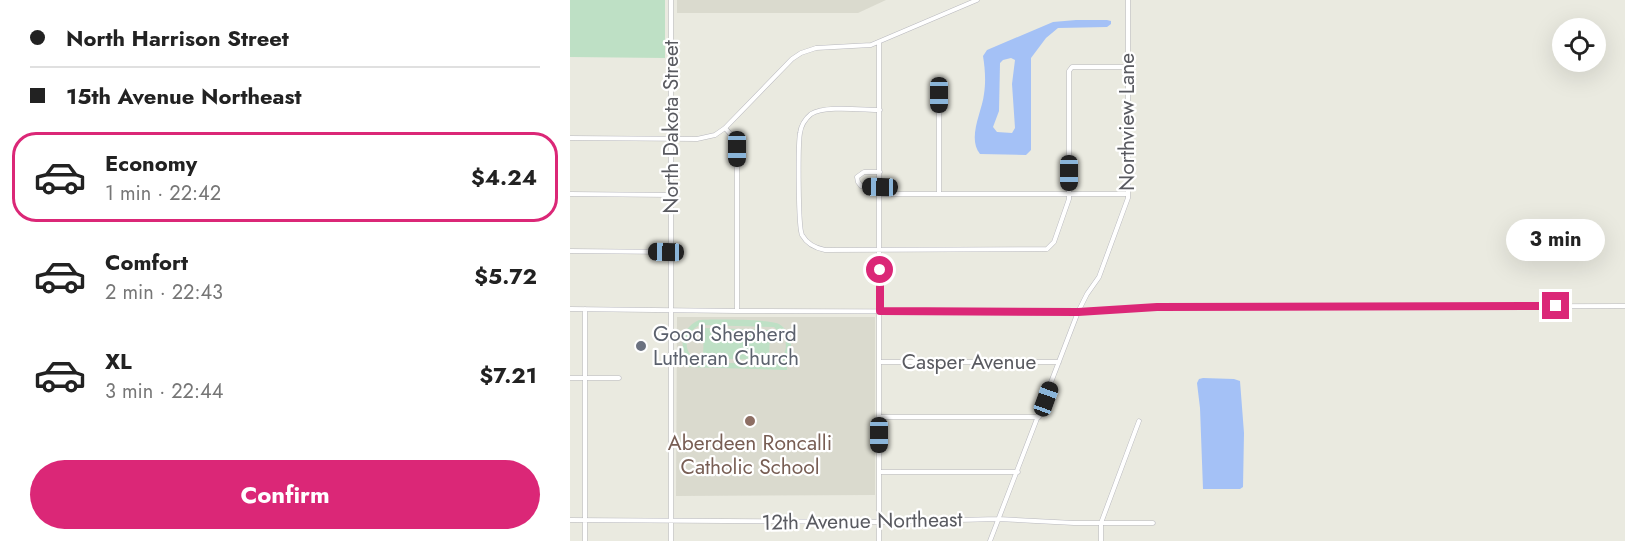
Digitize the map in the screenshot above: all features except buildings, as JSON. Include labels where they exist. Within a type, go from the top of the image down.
[{"type":"street","name":"North Dakota Street","points":[[671,0],[671,541]]},
{"type":"street","points":[[570,138],[708,138],[725,128],[792,59],[801,53],[822,48],[867,46],[976,0]]},
{"type":"street","name":"Northview Lane","points":[[990,541],[1078,312],[1099,277],[1126,206],[1128,194],[1128,0]]},
{"type":"street","points":[[879,42],[879,541]]},
{"type":"street","points":[[880,110],[817,111],[803,123],[799,138],[800,227],[804,239],[817,248],[825,250],[1047,249],[1054,242],[1068,203],[1069,71],[1072,67],[1127,67]]},
{"type":"street","points":[[939,194],[939,95],[942,89]]},
{"type":"street","points":[[725,128],[734,138],[737,149],[737,312]]},
{"type":"street","points":[[880,172],[864,172],[857,177],[861,186],[880,187]]},
{"type":"street","points":[[570,194],[672,195]]},
{"type":"street","points":[[880,194],[1128,194]]},
{"type":"street","points":[[570,251],[671,252]]},
{"type":"street","points":[[570,309],[737,312],[1078,312],[1157,307],[1625,306]]},
{"type":"street","points":[[585,309],[585,541]]},
{"type":"street","name":"Casper Avenue","points":[[879,362],[1059,362]]},
{"type":"street","points":[[570,378],[619,378]]},
{"type":"street","points":[[879,417],[1039,417]]},
{"type":"street","points":[[1101,541],[1101,523],[1139,421]]},
{"type":"street","points":[[879,472],[1018,472]]},
{"type":"street","name":"12th Avenue Northeast","points":[[570,520],[879,522],[998,519],[1153,523]]},
{"type":"shaded area","points":[[677,0],[886,0],[858,13],[677,13]]},
{"type":"shaded area","points":[[677,317],[875,317],[875,495],[676,496]]},
{"type":"green space","points":[[570,0],[665,0],[665,58],[570,57]]},
{"type":"green space","points":[[699,320],[727,320],[764,321],[779,324],[789,335],[791,347],[781,364],[787,365],[787,370],[684,367],[684,362],[691,362],[684,351],[683,339],[688,328]],"holes":[[[700,325],[774,327],[785,338],[786,349],[783,356],[769,364],[707,363],[693,358],[687,348],[688,338]]]},
{"type":"green space","points":[[704,328],[770,330],[769,360],[703,358]]},
{"type":"water","points":[[1107,20],[1111,21],[1111,24],[1107,27],[1058,28],[1046,38],[1031,58],[1031,150],[1026,155],[980,154],[976,148],[975,133],[985,89],[983,56],[987,50],[1053,22]],"holes":[[[1011,58],[1015,60],[1012,84],[1015,128],[1012,133],[997,132],[993,127],[999,111],[1000,63]]]},
{"type":"water","points":[[1203,378],[1240,381],[1244,433],[1243,487],[1240,489],[1203,489],[1197,383]]},
{"type":"place","name":"Good Shepherd Lutheran Church","points":[[641,346]]},
{"type":"place","name":"Aberdeen Roncalli Catholic School","points":[[750,421]]},
{"type":"route","points":[[880,270],[880,311],[1078,312],[1157,307],[1556,306]]}]
